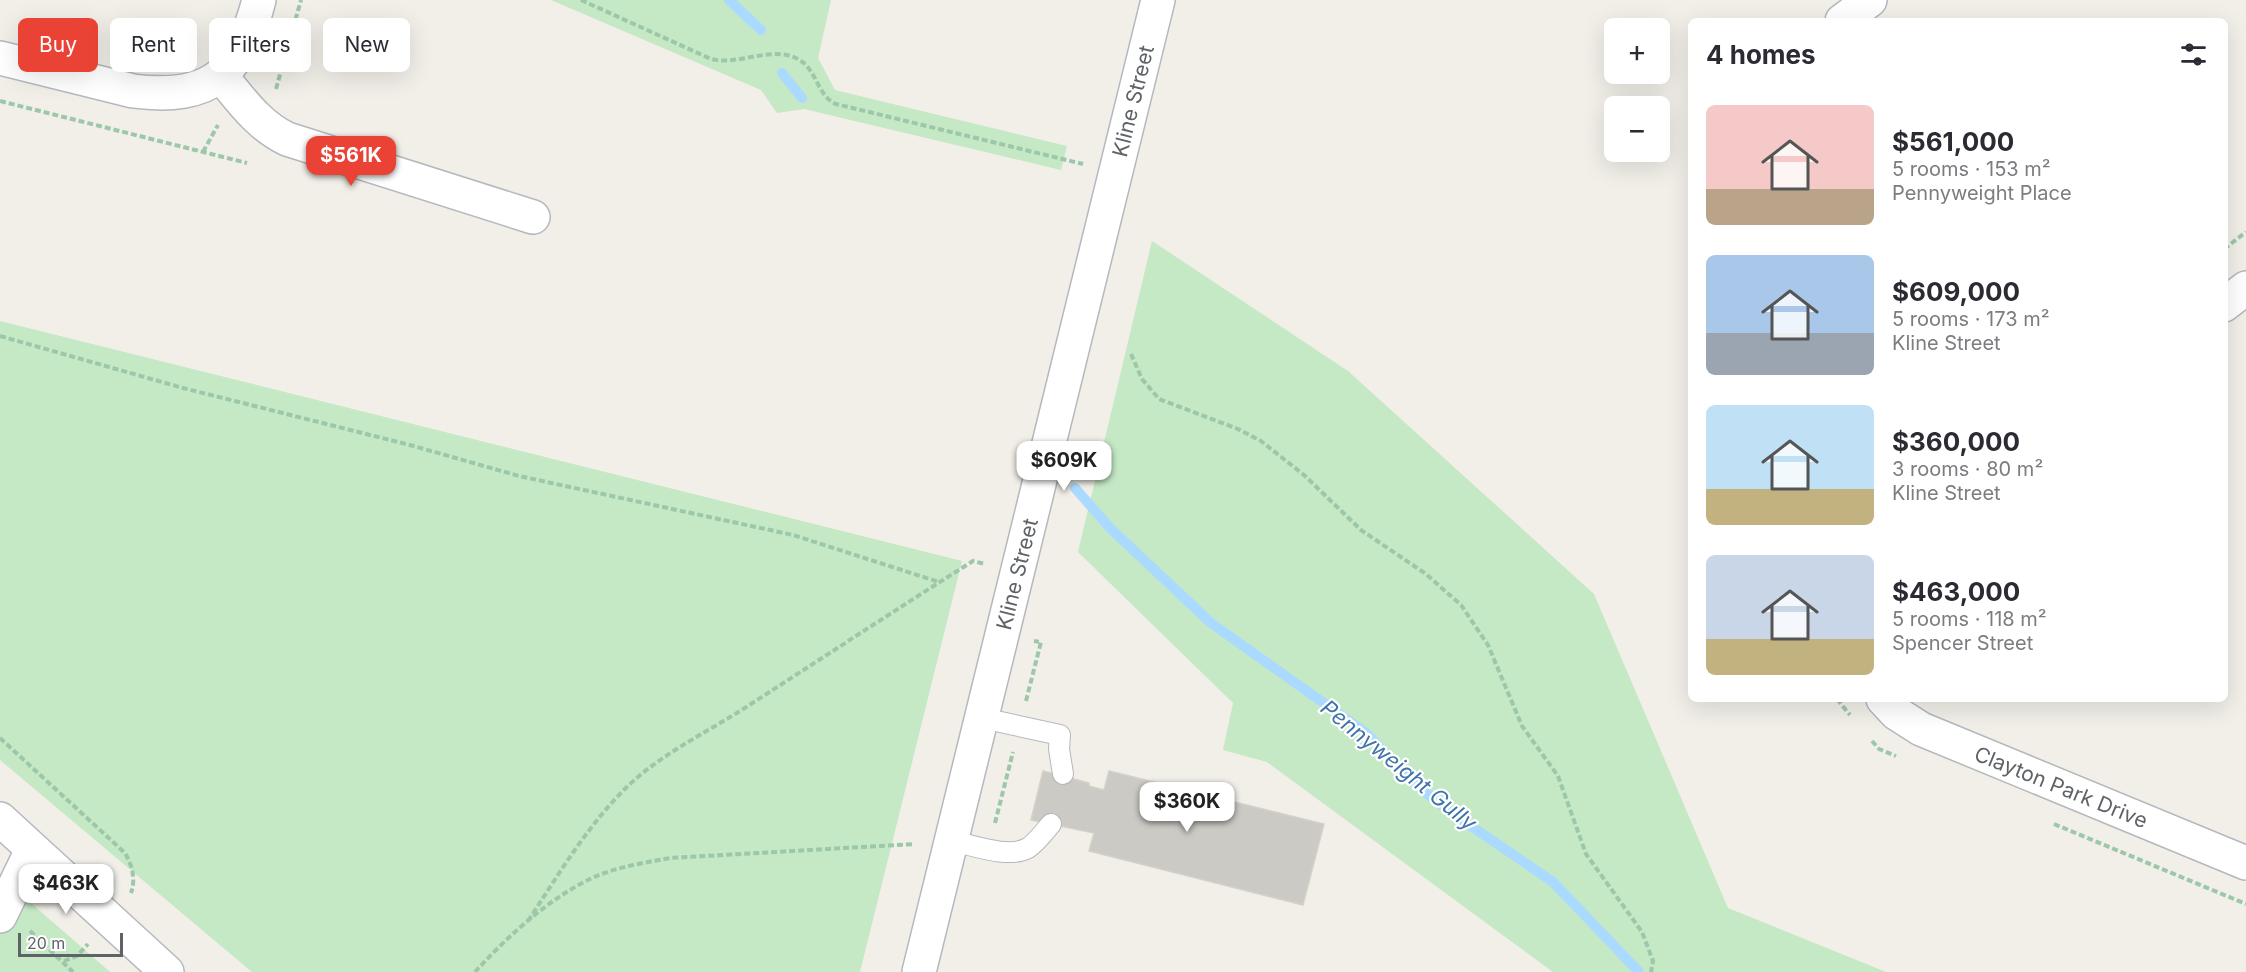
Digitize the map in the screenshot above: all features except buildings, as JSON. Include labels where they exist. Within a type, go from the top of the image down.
[{"type":"street","points":[[0,58],[133,91],[156,93],[191,89],[221,76],[233,65],[244,47],[259,0]]},
{"type":"street","name":"Kline Street","points":[[919,972],[1158,0]]},
{"type":"street","points":[[1846,18],[1870,0]]},
{"type":"street","points":[[221,76],[253,116],[268,129],[287,139],[533,217]]},
{"type":"street","points":[[2228,302],[2246,288]]},
{"type":"street","name":"Clayton Park Drive","points":[[1886,702],[1896,713],[1922,729],[2246,863]]},
{"type":"street","points":[[0,819],[167,972]]},
{"type":"street","points":[[2,912],[32,850]]},
{"type":"lane","points":[[982,718],[1060,735],[1059,749],[1063,774]]},
{"type":"lane","points":[[952,841],[1010,851],[1026,848],[1051,824]]},
{"type":"path","points":[[581,0],[711,59],[733,60],[774,54],[794,57],[809,68],[826,97],[836,104],[1116,172]]},
{"type":"path","points":[[0,101],[247,163]]},
{"type":"path","points":[[2228,246],[2246,232]]},
{"type":"path","points":[[0,336],[183,388],[399,442],[519,476],[793,535],[939,582]]},
{"type":"path","points":[[1131,354],[1142,379],[1159,399],[1238,429],[1262,441],[1304,475],[1360,530],[1426,574],[1461,604],[1488,645],[1522,726],[1558,776],[1586,854],[1642,932],[1653,961],[1651,972]]},
{"type":"path","points":[[528,921],[590,828],[622,791],[690,739],[739,711],[973,561],[1017,574]]},
{"type":"path","points":[[988,848],[1041,642],[1029,640]]},
{"type":"path","points":[[475,972],[528,921],[590,879],[632,864],[670,858],[795,853],[952,841]]},
{"type":"path","points":[[2,912],[73,972]]},
{"type":"green space","points":[[551,0],[831,0],[818,58],[835,90],[1067,146],[1061,170],[804,109],[777,113],[761,90]]},
{"type":"green space","points":[[1152,241],[1348,371],[1594,594],[1728,908],[1886,972],[1553,972],[1267,762],[1223,750],[1233,703],[1078,552]]},
{"type":"green space","points":[[0,321],[962,561],[860,972],[252,972],[0,760]]},
{"type":"green space","points":[[0,876],[110,972],[0,972]]},
{"type":"waterway","name":"Pennyweight Gully","points":[[729,0],[761,30]]},
{"type":"waterway","name":"Pennyweight Gully","points":[[782,73],[802,98]]},
{"type":"waterway","name":"Pennyweight Gully","points":[[1075,488],[1110,528],[1211,623],[1366,733],[1421,789],[1452,813],[1553,882],[1639,972]]}]
